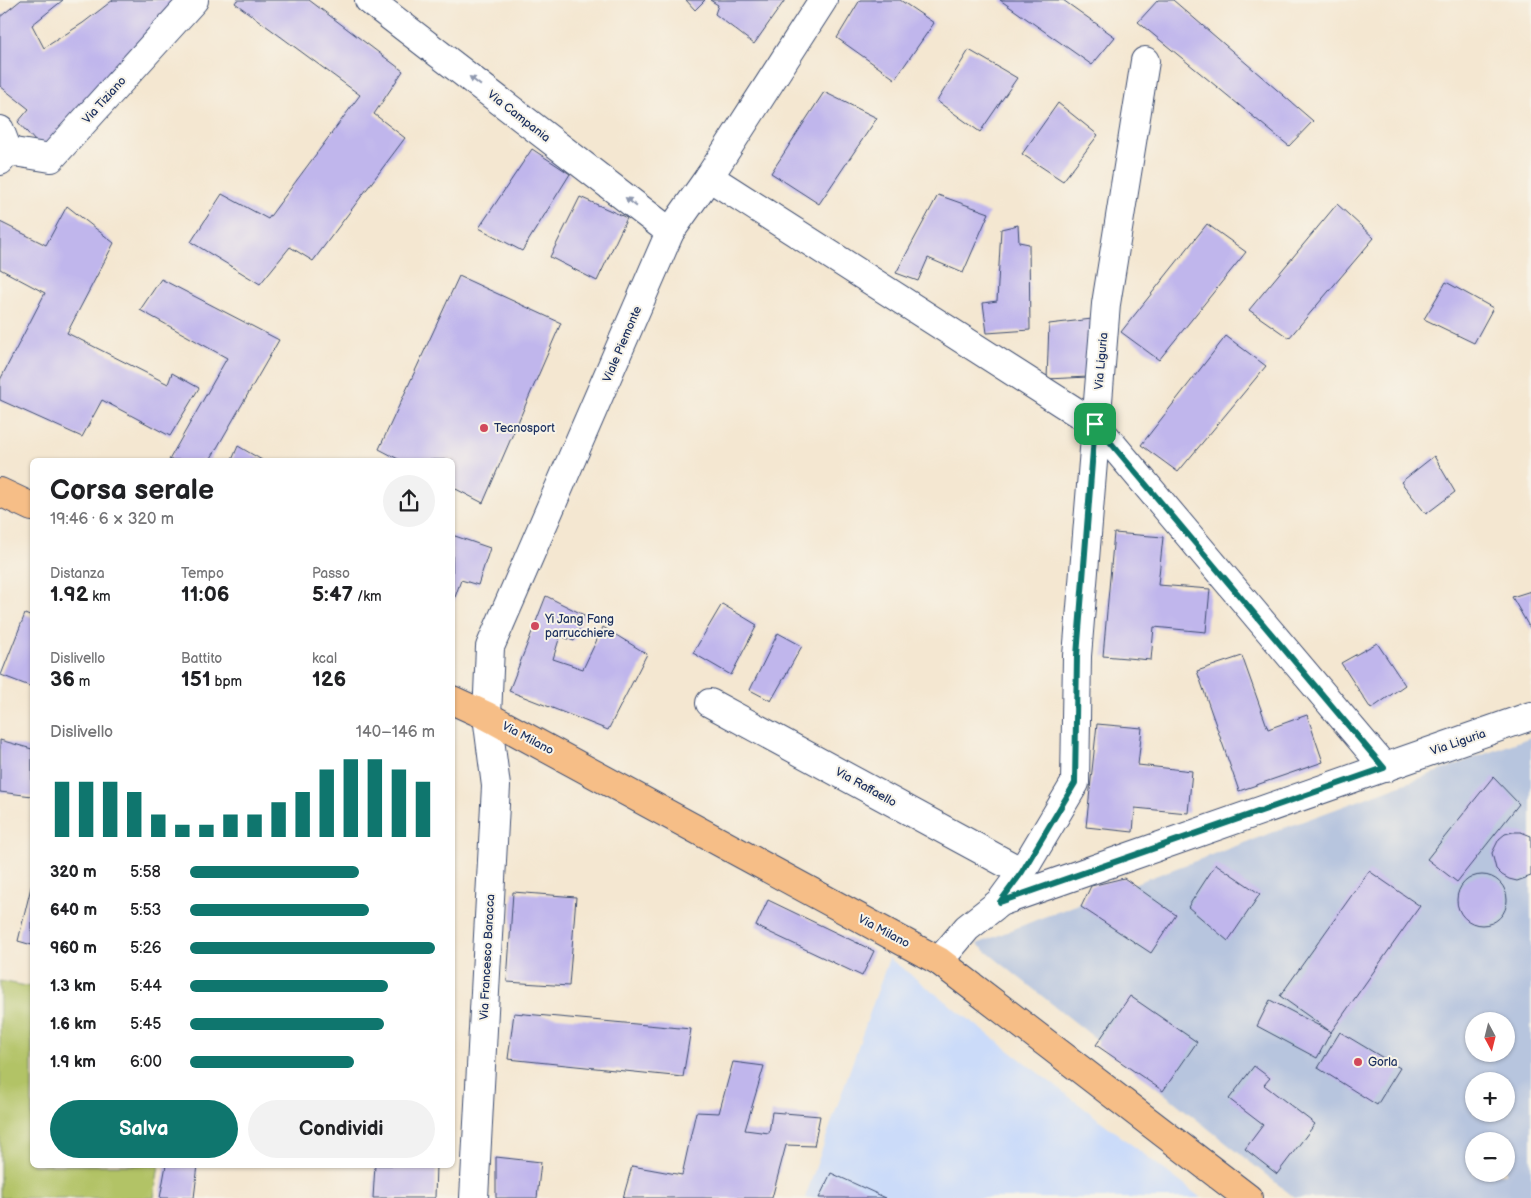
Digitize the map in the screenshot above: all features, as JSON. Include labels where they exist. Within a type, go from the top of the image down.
[{"type":"main road","points":[[0,492],[30,506]]},
{"type":"main road","name":"Via Milano","points":[[455,701],[487,716],[939,961],[1248,1198]]},
{"type":"street","name":"Via Tiziano","points":[[3,147],[51,158],[194,0]]},
{"type":"street","name":"Via Campania","points":[[369,0],[670,232]]},
{"type":"street","name":"Viale Piemonte","points":[[487,716],[490,647],[670,232],[709,177],[824,0]]},
{"type":"street","name":"Via Liguria","points":[[939,961],[967,928],[1000,902],[1022,872],[1075,783],[1077,656],[1106,304],[1145,61]]},
{"type":"street","points":[[709,177],[1095,424],[1384,768]]},
{"type":"street","name":"Via Raffaello","points":[[710,702],[1022,872]]},
{"type":"street","name":"Via Francesco Baracca","points":[[474,1198],[496,786],[487,716]]},
{"type":"street","name":"Via Liguria","points":[[1000,902],[1531,716]]},
{"type":"shaded area","points":[[1531,737],[1531,1198],[1295,1198],[977,944],[1041,918]]},
{"type":"shaded area","points":[[889,958],[1201,1198],[805,1198]]},
{"type":"green space","points":[[0,981],[30,987],[30,1168],[159,1168],[154,1198],[0,1198]]},
{"type":"building","points":[[21,0],[63,0],[32,25],[44,48],[83,23],[113,0],[188,0],[45,152],[18,122],[29,109],[0,86],[0,17]]},
{"type":"building","points":[[237,0],[309,0],[403,71],[374,114],[405,138],[313,261],[290,247],[260,284],[191,242],[222,194],[268,219],[360,95],[235,3]]},
{"type":"building","points":[[686,0],[705,0],[695,10]]},
{"type":"building","points":[[710,0],[785,0],[754,44],[715,14],[718,5]]},
{"type":"building","points":[[860,0],[900,0],[934,23],[895,79],[837,38]]},
{"type":"building","points":[[1000,0],[1063,0],[1115,37],[1092,65]]},
{"type":"building","points":[[1158,0],[1173,0],[1313,121],[1289,146],[1138,22]]},
{"type":"building","points":[[969,50],[1017,78],[980,132],[937,101]]},
{"type":"building","points":[[824,92],[877,118],[819,204],[771,173]]},
{"type":"building","points":[[1058,103],[1098,135],[1063,181],[1022,154]]},
{"type":"building","points":[[532,149],[570,174],[522,251],[479,228]]},
{"type":"building","points":[[938,195],[989,213],[963,273],[928,258],[918,281],[896,273]]},
{"type":"building","points":[[580,197],[627,218],[597,281],[550,257]]},
{"type":"building","points":[[1337,204],[1374,238],[1289,338],[1249,310]]},
{"type":"building","points":[[67,206],[114,243],[67,333],[168,384],[172,373],[199,388],[170,436],[102,400],[82,437],[0,400],[0,380],[45,293],[0,269],[0,222],[46,245]]},
{"type":"building","points":[[1207,224],[1246,252],[1159,360],[1121,332]]},
{"type":"building","points":[[1018,225],[1019,242],[1029,244],[1030,330],[987,333],[983,303],[997,301],[1001,229]]},
{"type":"building","points":[[459,276],[561,323],[483,503],[455,489],[455,458],[396,458],[379,449]]},
{"type":"building","points":[[161,279],[279,340],[211,458],[170,458],[227,358],[140,310]]},
{"type":"building","points":[[1446,282],[1493,308],[1474,343],[1424,319]]},
{"type":"building","points":[[1092,319],[1088,377],[1047,379],[1049,324]]},
{"type":"building","points":[[1226,336],[1266,366],[1178,472],[1141,445]]},
{"type":"building","points":[[238,446],[259,458],[233,458]]},
{"type":"building","points":[[1434,456],[1455,492],[1426,514],[1401,482]]},
{"type":"building","points":[[1114,533],[1163,537],[1158,585],[1210,589],[1206,632],[1154,627],[1151,660],[1103,656]]},
{"type":"building","points":[[455,536],[490,548],[478,585],[461,580],[455,597]]},
{"type":"building","points":[[1531,591],[1531,630],[1512,597]]},
{"type":"building","points":[[546,596],[584,615],[574,641],[560,636],[553,659],[583,669],[603,627],[647,654],[608,730],[509,691]]},
{"type":"building","points":[[722,604],[757,625],[731,675],[693,653]]},
{"type":"building","points":[[25,614],[30,616],[30,686],[1,675]]},
{"type":"building","points":[[778,633],[802,646],[771,701],[750,690]]},
{"type":"building","points":[[1377,643],[1405,685],[1371,709],[1341,663]]},
{"type":"building","points":[[1242,656],[1268,729],[1307,715],[1323,762],[1239,791],[1197,671]]},
{"type":"building","points":[[1097,724],[1142,728],[1138,765],[1192,771],[1188,813],[1135,808],[1133,832],[1086,827]]},
{"type":"building","points":[[0,740],[30,748],[30,796],[0,792]]},
{"type":"building","points":[[1493,777],[1519,804],[1457,882],[1427,859]]},
{"type":"building","points":[[1521,832],[1531,836],[1531,876],[1517,881],[1502,875],[1496,869],[1492,853],[1499,839],[1505,834]]},
{"type":"building","points":[[1216,864],[1260,894],[1228,941],[1188,907]]},
{"type":"building","points":[[1369,871],[1420,906],[1331,1032],[1280,996]]},
{"type":"building","points":[[1477,875],[1487,875],[1500,882],[1507,895],[1507,905],[1500,918],[1487,925],[1477,925],[1468,921],[1461,914],[1457,905],[1457,895],[1461,886],[1468,879]]},
{"type":"building","points":[[1124,878],[1176,915],[1151,953],[1081,907],[1091,886]]},
{"type":"building","points":[[30,891],[30,944],[18,941]]},
{"type":"building","points":[[513,892],[576,897],[569,986],[507,982]]},
{"type":"building","points":[[768,900],[874,951],[862,976],[756,926]]},
{"type":"building","points":[[1130,996],[1197,1042],[1163,1091],[1096,1045]]},
{"type":"building","points":[[1270,1000],[1331,1032],[1317,1058],[1257,1026]]},
{"type":"building","points":[[514,1013],[691,1029],[683,1077],[508,1059]]},
{"type":"building","points":[[1340,1032],[1400,1068],[1377,1105],[1318,1068]]},
{"type":"building","points":[[733,1062],[764,1066],[745,1130],[769,1133],[772,1112],[820,1116],[814,1146],[786,1145],[772,1198],[623,1198],[632,1166],[682,1175],[696,1112],[719,1113]]},
{"type":"building","points":[[1254,1066],[1270,1078],[1264,1085],[1315,1124],[1277,1174],[1245,1149],[1263,1125],[1229,1099]]},
{"type":"building","points":[[496,1157],[541,1162],[537,1198],[496,1198]]},
{"type":"building","points":[[165,1168],[198,1168],[194,1198],[160,1198]]},
{"type":"building","points":[[375,1168],[436,1168],[435,1198],[373,1198]]},
{"type":"building","points":[[831,1173],[886,1198],[819,1198]]},
{"type":"place","name":"Tecnosport","points":[[484,428]]},
{"type":"place","name":"Yi Jang Fang parrucchiere","points":[[535,626]]},
{"type":"place","name":"Gorla","points":[[1358,1062]]},
{"type":"route","points":[[1095,424],[1384,768],[1000,902],[1022,872],[1075,783],[1077,656],[1095,424]]}]
